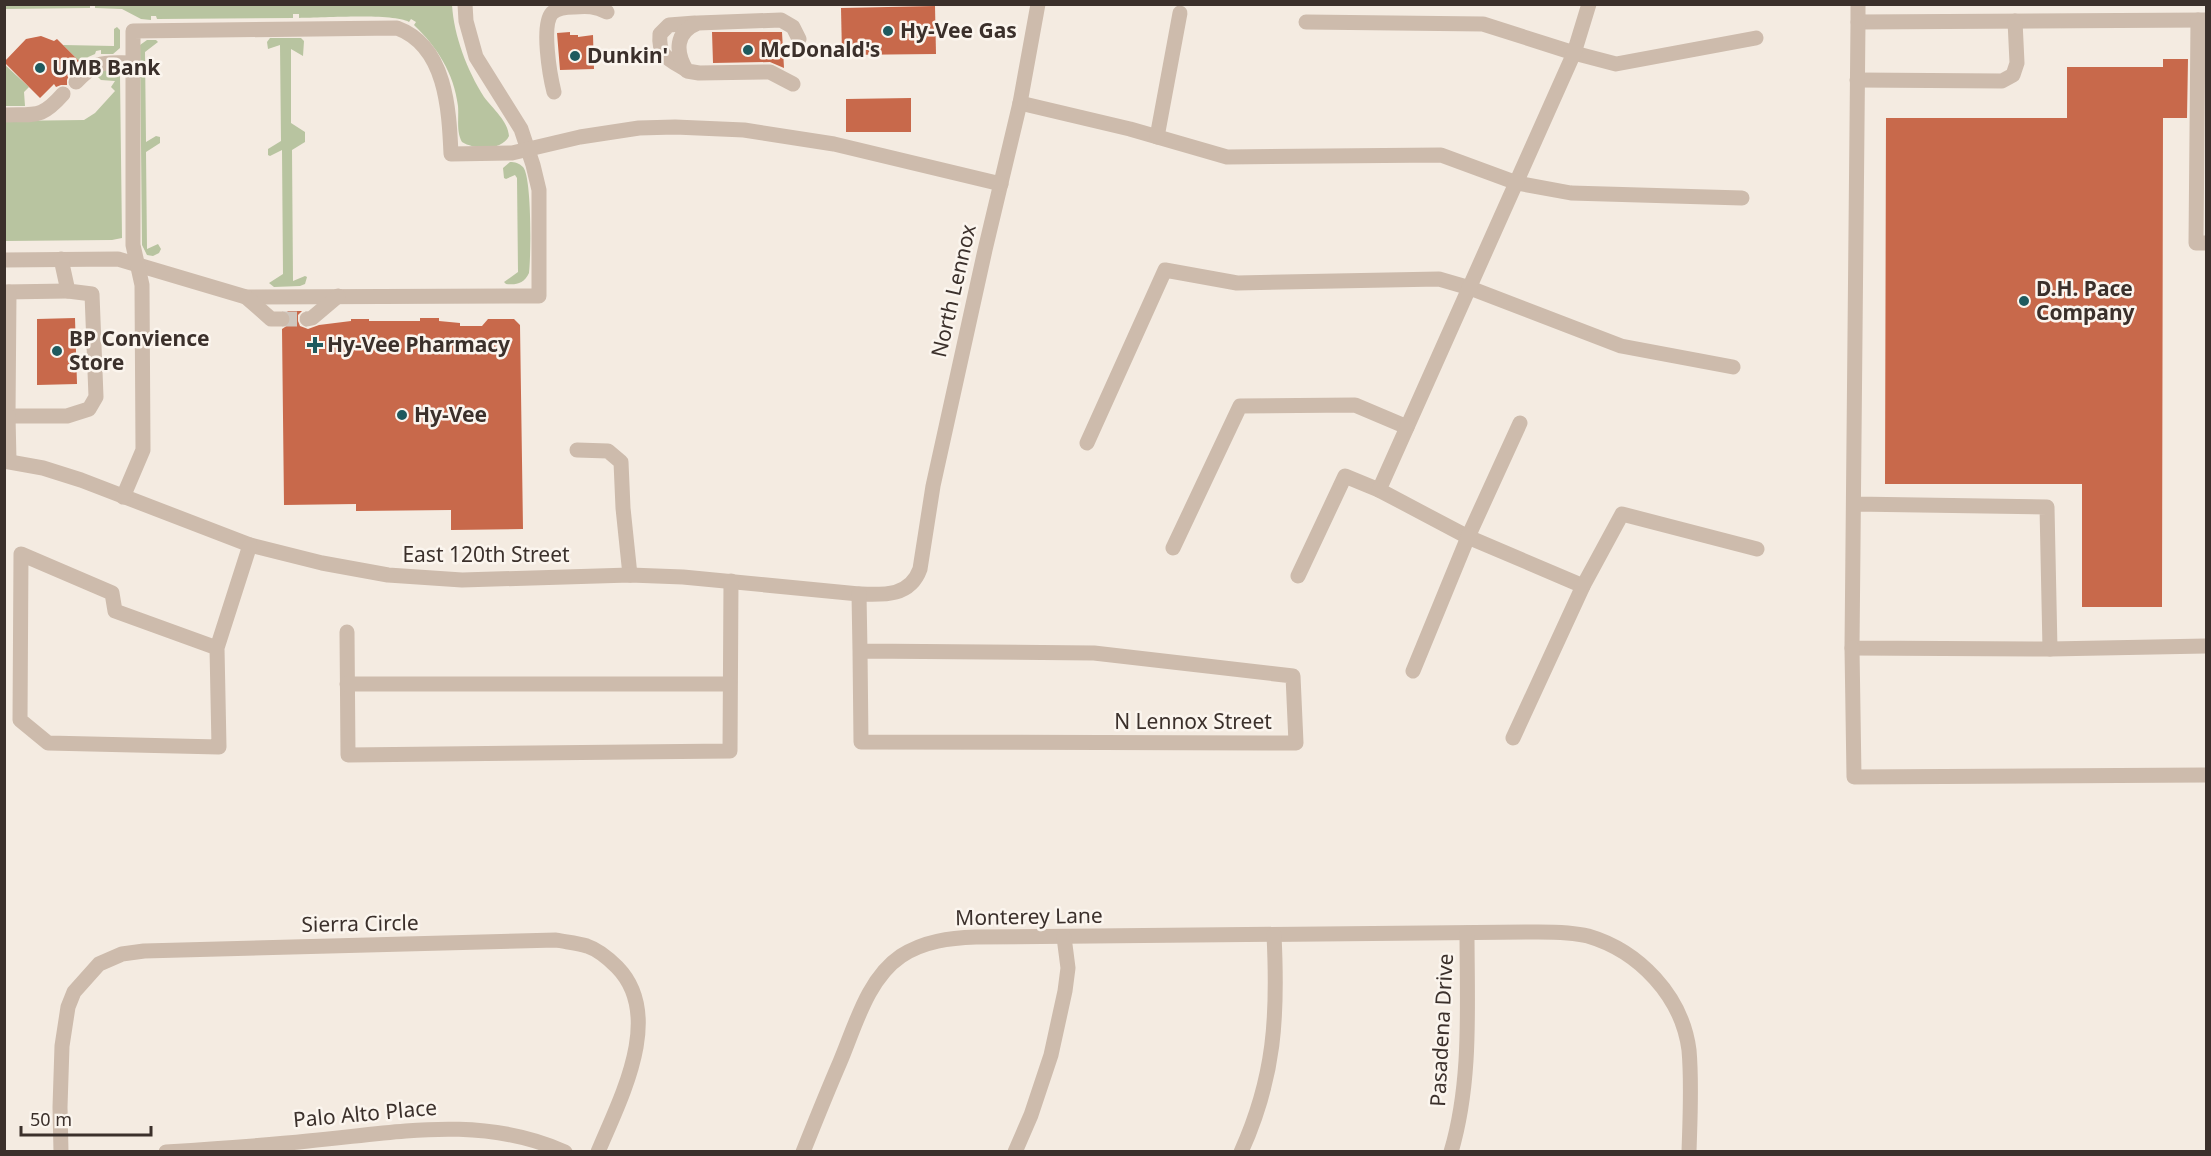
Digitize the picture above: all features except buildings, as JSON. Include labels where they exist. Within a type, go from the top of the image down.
[{"type":"street","points":[[4,260],[118,259],[246,297],[539,296],[538,190],[528,149],[521,129],[476,57],[466,21],[465,4]]},
{"type":"street","name":"North Lennox","points":[[910,585],[920,570],[933,486],[1020,103],[1038,4]]},
{"type":"street","points":[[1379,490],[1574,53],[1589,4]]},
{"type":"street","points":[[1858,4],[1852,648],[1854,777],[2206,775]]},
{"type":"street","points":[[554,92],[549,73],[548,26],[552,12],[565,7],[594,6],[607,12]]},
{"type":"street","points":[[1157,137],[1180,13]]},
{"type":"street","points":[[793,84],[770,72],[699,73],[687,71],[680,60],[679,48],[681,35],[688,27],[698,23],[782,20],[793,27],[799,39]]},
{"type":"street","points":[[1858,22],[2202,20],[2196,243],[2206,243]]},
{"type":"street","points":[[1857,80],[2002,81],[2013,75],[2017,63],[2015,21]]},
{"type":"street","points":[[1306,22],[1483,24],[1616,64],[1756,38]]},
{"type":"street","points":[[123,497],[143,450],[142,285],[133,244],[133,31],[397,28],[408,32],[418,39],[432,59],[443,84],[449,109],[450,154],[512,153],[580,137],[639,128],[744,130],[834,144],[1000,184]]},
{"type":"street","points":[[76,81],[89,68],[98,63],[133,63]]},
{"type":"street","points":[[4,115],[35,114],[49,110],[63,94]]},
{"type":"street","points":[[1020,103],[1227,157],[1441,155],[1517,183],[1571,193],[1742,198]]},
{"type":"street","points":[[61,259],[68,291]]},
{"type":"street","points":[[1087,443],[1165,270],[1237,283],[1439,279],[1470,288],[1621,346],[1733,367]]},
{"type":"street","points":[[6,416],[67,416],[89,409],[96,397],[92,294],[68,291],[7,292],[6,416],[7,461]]},
{"type":"street","points":[[306,318],[312,318],[338,296]]},
{"type":"street","points":[[246,297],[271,318],[282,318]]},
{"type":"street","points":[[1173,548],[1240,406],[1355,405],[1407,427]]},
{"type":"street","points":[[1413,670],[1468,537],[1520,423]]},
{"type":"street","points":[[577,450],[608,451],[621,462],[630,575]]},
{"type":"street","name":"East 120th Street","points":[[7,461],[43,468],[250,545],[322,563],[388,575],[462,580],[630,575],[731,581],[886,595],[910,585]]},
{"type":"street","points":[[1298,576],[1345,476],[1379,490],[1468,537],[1583,586]]},
{"type":"street","points":[[1854,504],[2047,507],[2050,649]]},
{"type":"street","points":[[1513,738],[1583,586],[1622,514],[1757,549]]},
{"type":"street","points":[[217,648],[115,611],[112,593],[21,554],[20,720],[48,743],[219,747],[217,648],[250,545]]},
{"type":"street","points":[[347,632],[348,755],[730,751],[731,581]]},
{"type":"street","name":"N Lennox Street","points":[[859,594],[861,742],[1296,743],[1293,676],[1094,653],[860,651]]},
{"type":"street","points":[[1852,648],[2050,649],[2206,646]]},
{"type":"street","points":[[347,684],[729,684]]},
{"type":"street","name":"Monterey Lane","points":[[802,1152],[865,1003],[878,980],[901,956],[926,944],[957,938],[1467,933]]},
{"type":"street","name":"Pasadena Drive","points":[[1451,1152],[1456,1136],[1466,1070],[1467,933],[1567,933],[1587,936],[1624,952],[1655,977],[1677,1011],[1689,1049],[1689,1152]]},
{"type":"street","points":[[1241,1152],[1264,1092],[1273,1046],[1276,998],[1274,935]]},
{"type":"street","points":[[1015,1152],[1031,1115],[1051,1055],[1068,968],[1064,937]]},
{"type":"street","name":"Sierra Circle","points":[[61,1152],[62,1046],[68,1007],[74,992],[99,964],[122,954],[144,951],[556,940],[587,946],[606,956],[625,975],[637,1000],[639,1026],[632,1064],[625,1088],[598,1152]]},
{"type":"street","name":"Palo Alto Place","points":[[166,1152],[436,1128],[494,1131],[565,1152]]},
{"type":"green space","points":[[5,5],[90,5],[90,8],[5,9]]},
{"type":"green space","points":[[95,5],[452,5],[455,29],[472,76],[484,97],[503,120],[509,136],[501,144],[488,148],[474,147],[462,142],[458,129],[458,106],[453,83],[443,61],[414,25],[416,22],[411,19],[409,22],[373,17],[299,18],[299,14],[293,14],[293,18],[157,19],[156,16],[151,16],[151,20],[141,19],[122,9],[95,8]]},
{"type":"green space","points":[[117,27],[120,30],[120,48],[113,54],[101,54],[101,50],[96,51],[95,54],[79,61],[63,45],[114,46],[114,29]]},
{"type":"green space","points":[[270,38],[301,38],[304,41],[303,56],[291,49],[291,123],[305,132],[305,142],[292,150],[293,281],[307,277],[305,284],[300,286],[274,287],[269,283],[283,274],[282,150],[268,155],[268,149],[281,141],[280,45],[268,49],[267,42]]},
{"type":"green space","points":[[147,40],[158,42],[145,52],[146,142],[156,136],[160,137],[160,143],[146,152],[147,249],[158,244],[161,249],[153,256],[147,255],[142,245],[140,45]]},
{"type":"green space","points":[[4,64],[29,87],[24,92],[25,106],[5,106]]},
{"type":"green space","points":[[104,70],[115,70],[120,76],[122,238],[5,241],[4,121],[84,120],[95,113],[115,91],[111,87],[115,81],[101,80],[98,77],[99,73]]},
{"type":"green space","points":[[510,162],[523,167],[526,174],[530,251],[527,277],[519,283],[506,284],[504,282],[518,272],[517,178],[515,175],[504,178],[503,168]]},
{"type":"tunnel","points":[[282,319],[307,319]]},
{"type":"place","name":"Hy-Vee Gas","points":[[888,31]]},
{"type":"place","name":"McDonald's","points":[[748,50]]},
{"type":"place","name":"Dunkin'","points":[[575,56]]},
{"type":"place","name":"UMB Bank","points":[[40,68]]},
{"type":"place","name":"D.H. Pace Company","points":[[2024,301]]},
{"type":"place","name":"Hy-Vee Pharmacy","points":[[315,345]]},
{"type":"place","name":"BP Convience Store","points":[[57,351]]},
{"type":"place","name":"Hy-Vee","points":[[402,415]]}]
